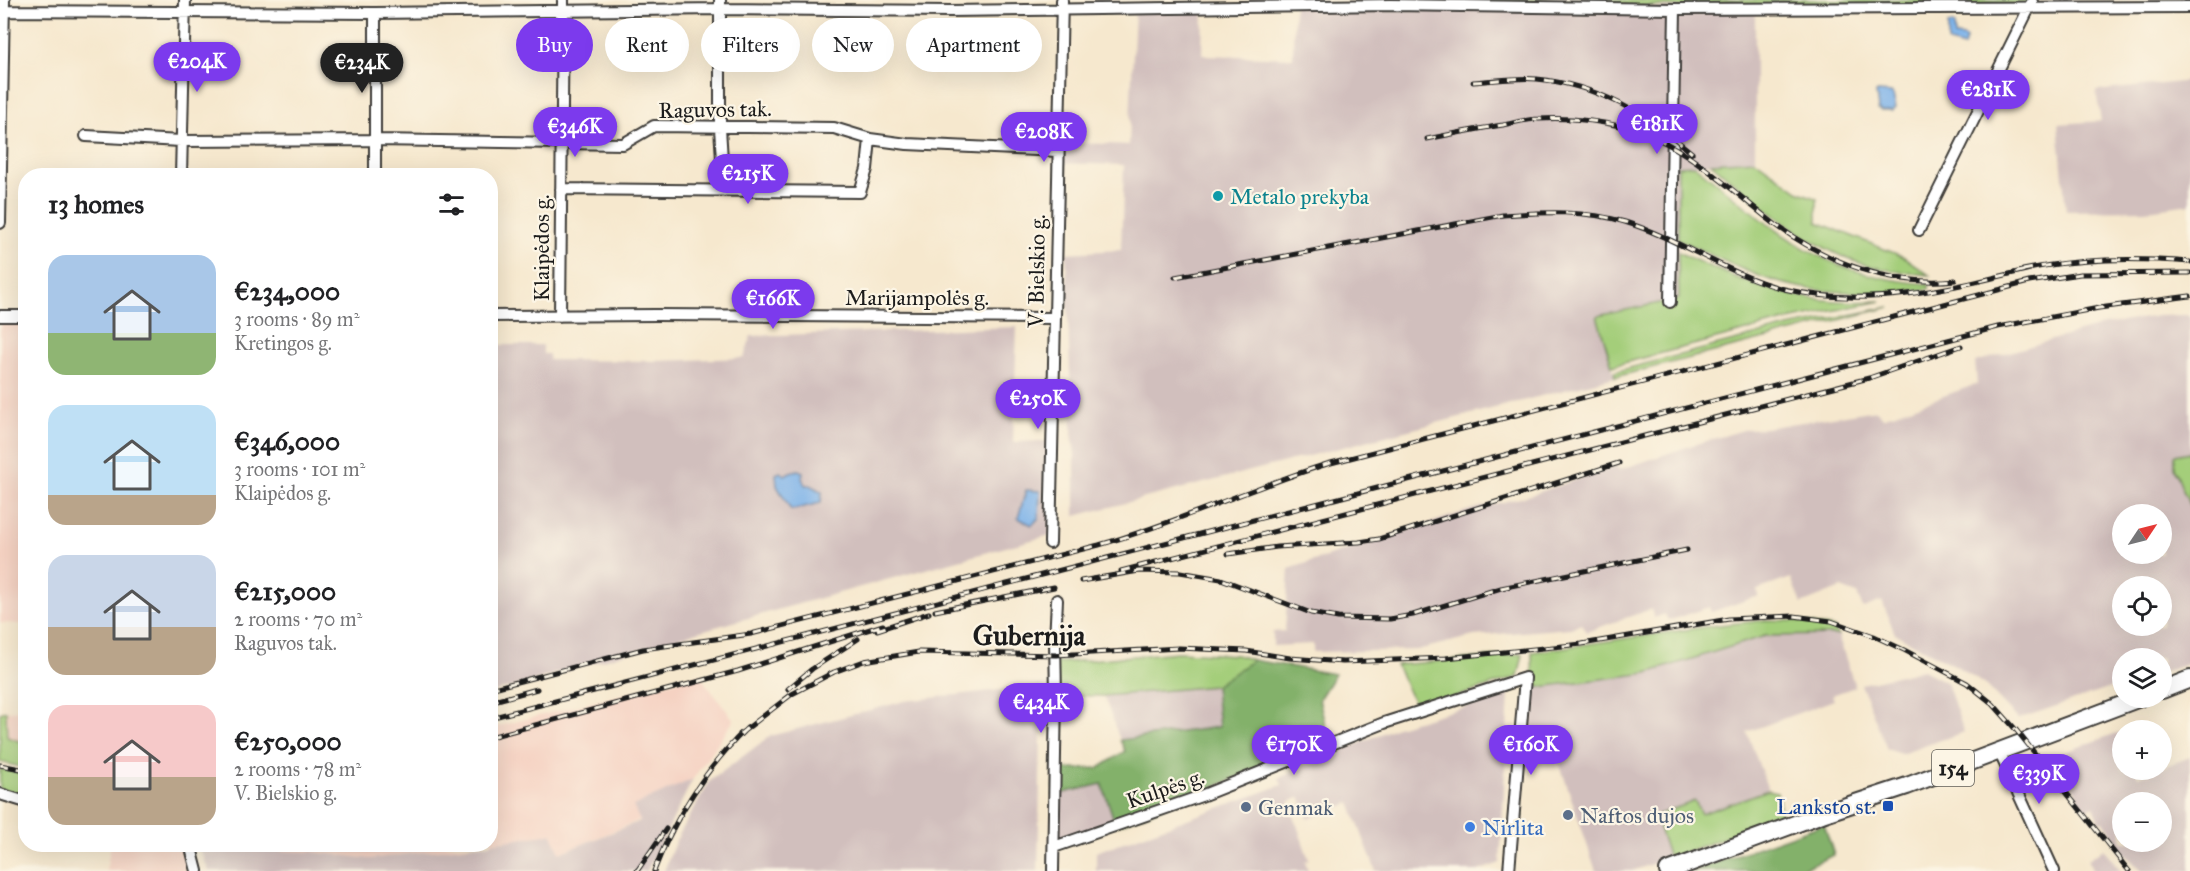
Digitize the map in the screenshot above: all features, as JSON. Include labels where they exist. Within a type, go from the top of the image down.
[{"type":"main road","points":[[2172,686],[2190,679]]},
{"type":"main road","name":"154","points":[[1668,871],[2113,708]]},
{"type":"street","name":"Klaipėdos g.","points":[[560,316],[563,0]]},
{"type":"street","points":[[0,223],[2,7],[185,5],[375,13],[563,12],[721,5],[1275,3],[1534,3],[1675,9],[1780,4],[2031,3],[2190,7]]},
{"type":"street","points":[[1918,230],[2031,3]]},
{"type":"street","name":"V. Bielskio g.","points":[[1050,543],[1061,4]]},
{"type":"street","points":[[181,168],[185,5]]},
{"type":"street","points":[[721,5],[720,128],[724,191]]},
{"type":"street","points":[[1670,302],[1675,9]]},
{"type":"street","points":[[375,13],[375,168]]},
{"type":"street","name":"Raguvos tak.","points":[[86,136],[181,141],[376,140],[622,144],[654,126],[834,128],[870,139],[907,144],[1058,151]]},
{"type":"street","points":[[561,189],[860,192],[867,169],[870,139]]},
{"type":"street","points":[[0,316],[18,316]]},
{"type":"street","name":"Marijampolės g.","points":[[498,316],[1055,318]]},
{"type":"street","points":[[1053,871],[1057,600]]},
{"type":"street","name":"Kulpės g.","points":[[1054,847],[1201,796],[1384,723],[1525,678],[1509,871]]},
{"type":"street","points":[[1999,751],[2054,871]]},
{"type":"street","points":[[0,794],[18,800]]},
{"type":"street","points":[[192,852],[197,871]]},
{"type":"shaded area","points":[[1294,6],[1755,9],[1755,160],[1678,166],[1679,299],[1597,316],[1615,377],[1075,516],[1075,455],[1072,433],[1066,253],[1121,250],[1124,165],[1058,163],[1059,142],[1129,145],[1135,8],[1203,7],[1202,55],[1293,58]]},
{"type":"shaded area","points":[[2190,81],[2190,204],[2148,210],[2066,211],[2058,124],[2101,121],[2096,91]]},
{"type":"shaded area","points":[[2190,315],[2190,663],[2172,669],[2172,648],[2112,648],[2112,687],[2018,719],[1986,686],[1962,669],[1895,634],[1882,601],[1863,608],[1857,594],[1841,588],[1801,604],[1791,578],[1757,590],[1758,596],[1711,612],[1709,607],[1668,621],[1665,614],[1654,618],[1651,609],[1586,632],[1582,624],[1570,628],[1474,636],[1417,650],[1313,652],[1313,644],[1273,646],[1273,632],[1285,631],[1289,569],[1473,509],[1525,497],[1617,466],[1619,470],[1747,429],[1876,410],[1882,418],[1977,384],[1975,362],[2104,325],[2158,316]]},
{"type":"shaded area","points":[[0,316],[18,316],[18,624],[0,623]]},
{"type":"shaded area","points":[[1017,327],[1013,442],[1052,441],[1050,535],[697,632],[498,691],[498,345],[543,345],[543,354],[549,354],[549,360],[657,361],[744,358],[751,336]]},
{"type":"shaded area","points":[[1838,635],[1855,687],[1832,695],[1834,700],[1747,732],[1768,790],[1701,814],[1655,816],[1669,858],[1632,871],[1596,871],[1558,759],[1529,754],[1533,688],[1647,673],[1765,636]]},
{"type":"shaded area","points":[[1923,670],[1947,683],[1964,732],[1901,754],[1887,749],[1861,684]]},
{"type":"shaded area","points":[[699,675],[734,720],[693,779],[634,806],[640,820],[560,853],[498,844],[498,726]]},
{"type":"shaded area","points":[[1042,685],[1038,871],[664,871],[675,842],[710,781],[770,736],[905,701]]},
{"type":"shaded area","points":[[1215,686],[1220,727],[1120,740],[1104,696]]},
{"type":"shaded area","points":[[1509,694],[1500,863],[1478,871],[1376,871],[1350,803],[1308,819],[1300,797],[1289,802],[1309,860],[1305,862],[1308,871],[1096,871],[1096,852],[1282,785],[1279,778],[1397,727]]},
{"type":"shaded area","points":[[18,710],[18,741],[7,737],[6,711]]},
{"type":"shaded area","points":[[2112,735],[2112,780],[2172,780],[2172,764],[2190,757],[2190,871],[2142,871],[2123,852],[2172,852],[2172,792],[2112,792],[2112,834],[2104,821],[2100,822],[2094,806],[2083,810],[2074,787],[2070,788],[2057,755]]},
{"type":"shaded area","points":[[693,779],[647,871],[209,871],[201,852],[313,852],[370,859],[424,852],[498,852],[498,842],[552,834],[560,853],[640,821],[633,806]]},
{"type":"shaded area","points":[[1102,784],[1116,826],[1054,847],[1054,795]]},
{"type":"shaded area","points":[[2104,849],[2121,871],[2093,871],[2088,859]]},
{"type":"shaded area","points":[[110,852],[187,852],[192,871],[106,871]]},
{"type":"shaded area","points":[[313,852],[424,852],[370,859]]},
{"type":"green space","points":[[1392,0],[2033,0],[2029,6],[1780,9]]},
{"type":"green space","points":[[1755,160],[1798,191],[1817,199],[1817,222],[1904,257],[1929,275],[1871,266],[1821,246],[1772,214],[1711,163]]},
{"type":"green space","points":[[1694,165],[1749,210],[1801,246],[1857,271],[1891,280],[1929,284],[1929,289],[1892,292],[1836,292],[1799,287],[1754,274],[1678,239],[1678,166]]},
{"type":"green space","points":[[1678,252],[1752,284],[1800,297],[1852,302],[1881,301],[1793,319],[1612,366],[1597,316],[1679,299]]},
{"type":"green space","points":[[1890,307],[1615,377],[1614,372],[1788,327]]},
{"type":"green space","points":[[2190,452],[2190,507],[2174,467],[2174,455]]},
{"type":"green space","points":[[1768,620],[1796,621],[1834,628],[1838,635],[1765,636],[1647,673],[1533,688],[1532,652]]},
{"type":"green space","points":[[1178,652],[1237,655],[1253,660],[1215,686],[1104,696],[1056,695],[1056,663]]},
{"type":"green space","points":[[1523,654],[1518,677],[1417,709],[1396,665]]},
{"type":"green space","points":[[1253,660],[1335,674],[1319,699],[1329,741],[1116,826],[1102,784],[1054,795],[1055,770],[1099,768],[1125,751],[1120,740],[1219,727],[1215,686]]},
{"type":"green space","points":[[6,711],[7,737],[18,741],[18,766],[0,762],[0,713]]},
{"type":"green space","points":[[0,769],[18,773],[18,796],[0,790]]},
{"type":"green space","points":[[1768,790],[1777,792],[1782,817],[1669,858],[1655,816],[1695,801],[1701,814]]},
{"type":"green space","points":[[1824,824],[1834,855],[1796,871],[1691,871]]},
{"type":"water","points":[[1952,23],[1955,36],[1966,39],[1964,47],[1948,43],[1948,25]]},
{"type":"water","points":[[1876,93],[1893,95],[1896,108],[1893,111],[1878,109]]},
{"type":"water","points":[[798,470],[803,472],[802,478],[805,485],[810,485],[822,492],[821,503],[791,510],[777,486],[776,474],[780,472],[785,475]]},
{"type":"water","points":[[1026,490],[1040,491],[1039,518],[1032,525],[1018,518]]},
{"type":"railway","points":[[1473,82],[1537,79],[1580,88],[1601,95],[1639,114],[1692,153]]},
{"type":"railway","points":[[1427,139],[1534,119],[1584,120],[1629,128],[1649,135],[1688,156],[1776,225],[1838,261],[1907,280],[1955,280]]},
{"type":"railway","points":[[1175,277],[1503,215],[1549,213],[1595,215],[1625,222],[1763,283],[1815,295],[1877,297],[1908,294],[2030,269]]},
{"type":"railway","points":[[2023,270],[2065,263],[2106,260],[2190,262]]},
{"type":"railway","points":[[498,687],[643,649],[751,634],[1099,545],[1327,464],[2029,282],[2080,274],[2190,273]]},
{"type":"railway","points":[[498,716],[1998,327],[2099,308],[2190,296]]},
{"type":"railway","points":[[1121,571],[1869,378],[1961,346]]},
{"type":"railway","points":[[1228,554],[1277,547],[1379,539],[1619,463]]},
{"type":"railway","points":[[1081,581],[1139,571],[1180,572],[1221,579],[1311,613],[1338,618],[1390,619],[1413,615],[1501,588],[1687,550]]},
{"type":"railway","points":[[935,611],[1054,587]]},
{"type":"railway","points":[[877,630],[929,613]]},
{"type":"railway","points":[[740,734],[792,694],[834,672],[864,661],[919,652],[1056,655],[1179,648],[1246,651],[1290,658],[1343,662],[1446,658],[1582,644],[1729,619],[1794,616],[1831,621],[1874,636],[1967,683],[1993,704],[2017,731],[2129,871]]},
{"type":"railway","points":[[498,735],[738,671],[883,625]]},
{"type":"railway","points":[[788,689],[812,669],[858,639]]},
{"type":"railway","points":[[498,700],[537,689]]},
{"type":"railway","points":[[654,871],[671,832],[693,795],[718,760],[747,728]]},
{"type":"railway","points":[[0,765],[18,768]]},
{"type":"railway","points":[[637,871],[666,829]]},
{"type":"place","name":"Metalo prekyba","points":[[1218,196]]},
{"type":"place","name":"Lanksto st.","points":[[1888,806]]},
{"type":"place","name":"Genmak","points":[[1246,807]]},
{"type":"place","name":"Naftos dujos","points":[[1568,815]]},
{"type":"place","name":"Nirlita","points":[[1470,827]]},
{"type":"district","name":"Gubernija","points":[[1029,635]]}]
